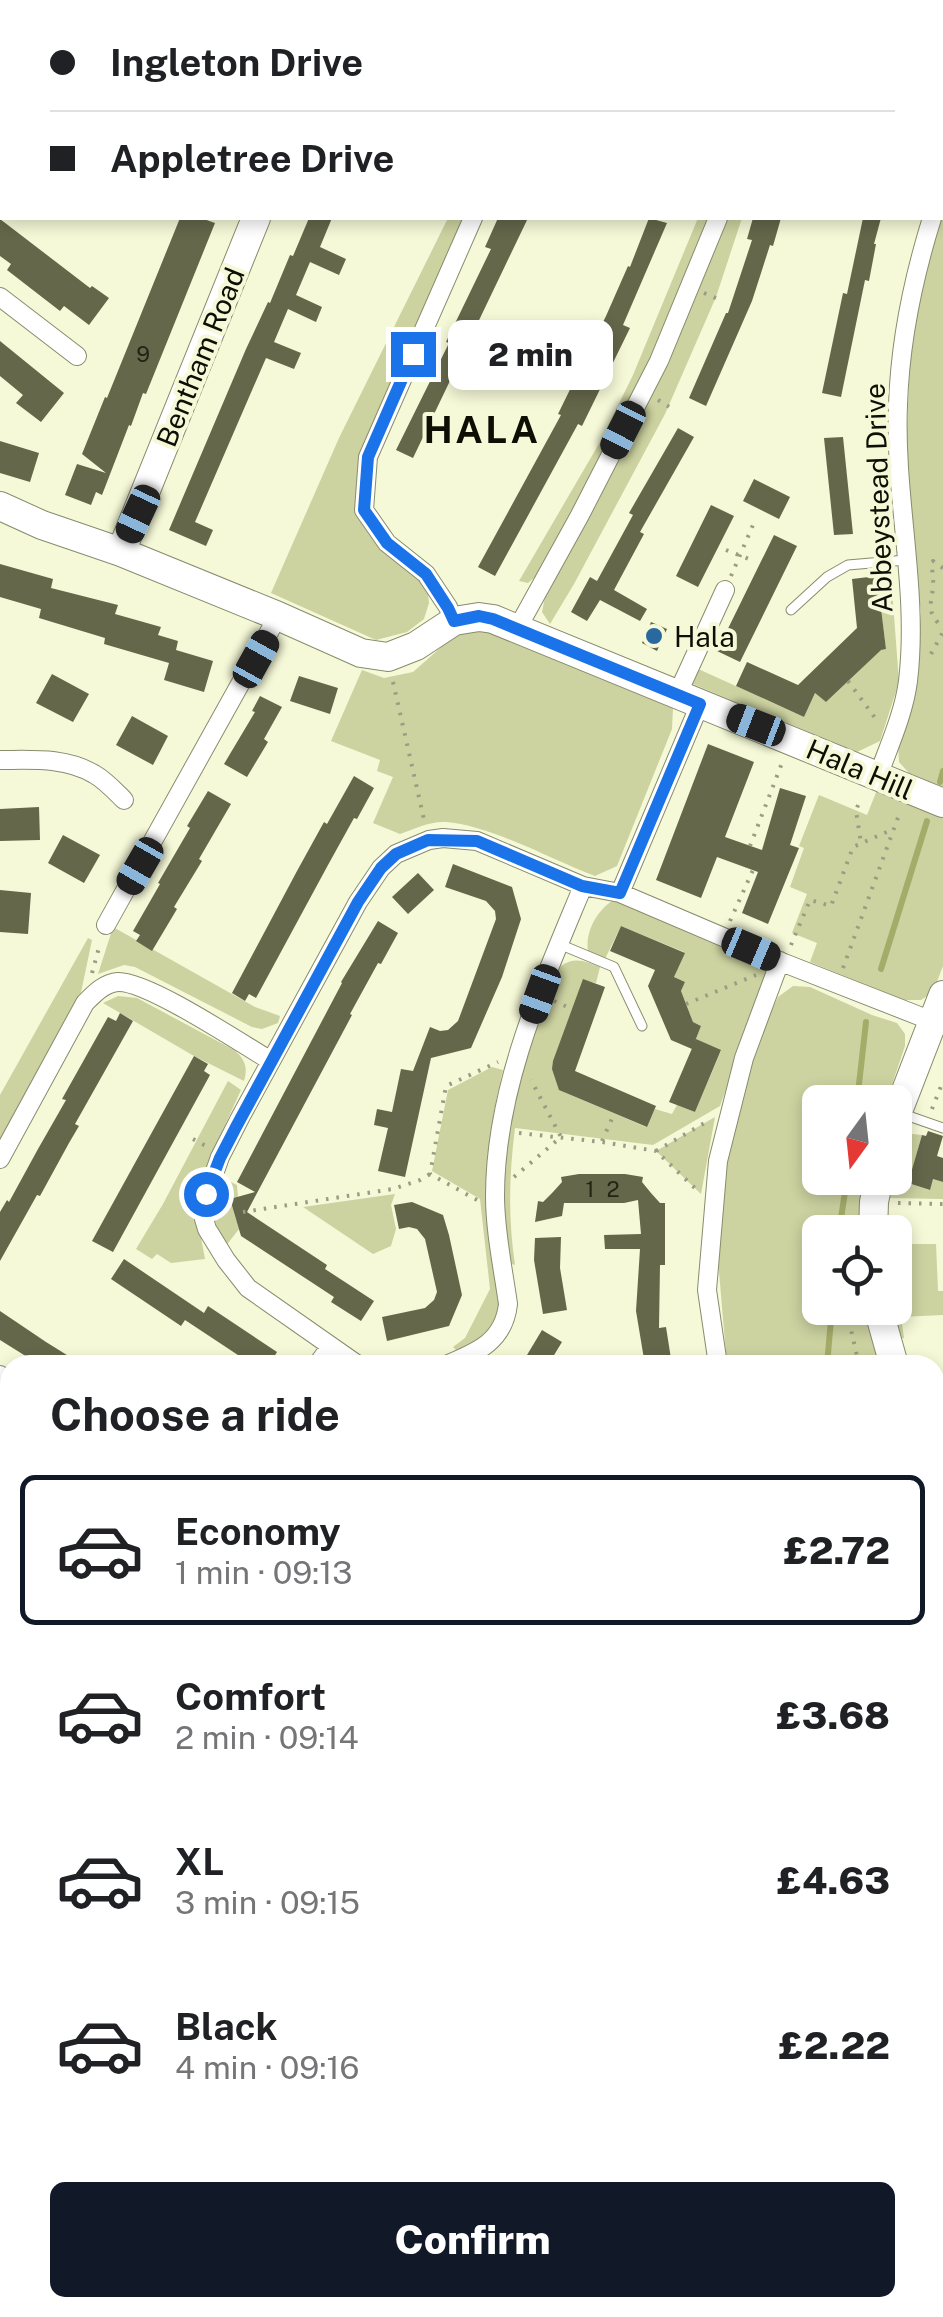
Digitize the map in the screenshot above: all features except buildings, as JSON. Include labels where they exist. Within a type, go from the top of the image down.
[{"type":"street","name":"Bentham Road","points":[[121,552],[255,220]]},
{"type":"street","points":[[0,506],[121,552],[361,653],[388,657],[416,646],[454,621],[426,574],[387,543],[364,510],[368,457],[472,220]]},
{"type":"street","points":[[516,629],[580,515],[658,361],[717,220]]},
{"type":"street","name":"Abbeystead Drive","points":[[878,776],[908,684],[909,610],[898,474],[898,406],[903,339],[915,272],[931,220]]},
{"type":"street","points":[[0,296],[71,343]]},
{"type":"street","points":[[620,893],[724,590]]},
{"type":"street","points":[[106,925],[278,616]]},
{"type":"street","name":"Hala Hill","points":[[454,621],[479,616],[493,619],[943,803]]},
{"type":"street","points":[[0,760],[74,764],[97,775],[124,800]]},
{"type":"street","points":[[342,1355],[248,1288],[207,1229],[206,1194],[220,1158],[368,883],[396,854],[428,840],[477,841],[582,886],[620,893],[780,966],[937,1008],[908,1085]]},
{"type":"street","points":[[470,1355],[480,1351],[506,1318],[508,1304],[490,1198],[500,1130],[518,1055],[582,886]]},
{"type":"street","points":[[716,1355],[706,1290],[718,1160],[744,1058],[780,966]]},
{"type":"street","points":[[0,1159],[85,1003],[100,988],[118,982],[143,989],[272,1061]]},
{"type":"street","points":[[878,1325],[890,1355]]},
{"type":"street","points":[[325,1355],[330,1347]]},
{"type":"lane","points":[[791,610],[827,577],[848,565],[906,560]]},
{"type":"lane","points":[[558,944],[614,967],[642,1026]]},
{"type":"lane","points":[[912,1120],[943,1128]]},
{"type":"path","points":[[724,590],[754,525]]},
{"type":"path","points":[[726,550],[754,562]]},
{"type":"path","points":[[943,568],[933,561],[929,606],[943,629]]},
{"type":"path","points":[[388,657],[428,840]]},
{"type":"path","points":[[848,682],[882,728]]},
{"type":"path","points":[[750,846],[792,740]]},
{"type":"path","points":[[838,983],[909,789]]},
{"type":"path","points":[[768,800],[776,802]]},
{"type":"path","points":[[858,804],[861,844]]},
{"type":"path","points":[[686,1004],[780,966],[810,900],[831,906],[853,847],[893,828]]},
{"type":"path","points":[[723,937],[753,870]]},
{"type":"path","points":[[85,1003],[106,925]]},
{"type":"path","points":[[243,1212],[393,1188],[420,1180],[430,1174],[446,1086],[518,1055],[561,1137]]},
{"type":"path","points":[[927,1123],[943,1081]]},
{"type":"path","points":[[656,1150],[731,1108]]},
{"type":"path","points":[[602,1142],[614,1114]]},
{"type":"path","points":[[500,1130],[656,1150],[714,1206]]},
{"type":"path","points":[[430,1174],[490,1198],[561,1137]]},
{"type":"path","points":[[901,1195],[943,1204]]},
{"type":"path","points":[[851,1325],[857,1355]]},
{"type":"green space","points":[[447,220],[472,220],[368,457],[364,510],[426,574],[429,603],[424,619],[407,632],[376,640],[271,593],[339,438]]},
{"type":"green space","points":[[697,220],[710,220],[654,361],[540,573],[528,583],[519,581],[600,442],[633,375]]},
{"type":"green space","points":[[724,220],[741,220],[716,297],[665,414],[550,624],[542,612],[547,587],[664,372]]},
{"type":"green space","points":[[939,220],[943,220],[943,787],[909,773],[899,762],[898,745],[916,681],[921,612],[905,474],[911,339],[921,274]]},
{"type":"green space","points":[[877,576],[891,576],[899,682],[880,741],[857,752],[693,684],[696,668],[804,717],[815,693],[826,702],[868,662],[860,652],[886,649]]},
{"type":"green space","points":[[464,627],[488,627],[660,696],[673,708],[672,729],[617,866],[595,876],[501,836],[463,825],[434,823],[400,834],[373,823],[393,777],[377,771],[380,760],[331,741],[362,670],[384,678],[413,672]]},
{"type":"green space","points":[[879,785],[943,814],[943,966],[933,992],[921,1000],[904,1000],[810,962],[817,943],[792,933],[807,894],[790,887],[804,848],[799,846],[819,795],[867,815]]},
{"type":"green space","points":[[615,899],[764,963],[768,970],[720,1106],[653,1145],[515,1128],[510,1196],[515,1265],[509,1263],[502,1224],[501,1195],[509,1127],[525,1056],[561,966],[576,961],[600,967],[596,983],[583,980],[557,1078],[564,1092],[646,1127],[655,1109],[672,1114],[677,1105],[695,1112],[721,1051],[696,1039],[701,1026],[693,1022],[681,991],[685,982],[674,977],[684,952],[621,926],[605,959],[588,952],[588,936],[594,922]]},
{"type":"green space","points":[[113,927],[255,1007],[280,1016],[278,1023],[262,1029],[252,1027],[135,967],[124,965],[98,974]]},
{"type":"green space","points":[[88,938],[92,940],[79,1002],[0,1140],[0,1095]]},
{"type":"green space","points":[[793,986],[810,987],[897,1023],[905,1034],[905,1046],[892,1085],[802,1085],[802,1195],[864,1195],[862,1215],[802,1215],[802,1325],[870,1325],[878,1355],[726,1355],[718,1260],[724,1171],[765,1024],[778,997]]},
{"type":"green space","points":[[118,996],[137,998],[234,1050],[245,1064],[244,1081],[103,1003]]},
{"type":"green space","points":[[492,1067],[503,1070],[490,1135],[486,1185],[501,1302],[487,1333],[458,1352],[453,1347],[465,1338],[490,1289],[480,1199],[432,1171],[448,1090]]},
{"type":"green space","points":[[228,1081],[241,1090],[200,1180],[195,1206],[205,1259],[171,1263],[157,1254],[152,1259],[136,1249]]},
{"type":"green space","points":[[715,1117],[701,1194],[656,1151]]},
{"type":"green space","points":[[912,1134],[922,1135],[912,1169]]},
{"type":"green space","points":[[223,1178],[237,1185],[238,1197],[230,1200],[239,1229],[225,1247],[214,1213],[215,1197]]},
{"type":"green space","points":[[933,1179],[943,1182],[943,1199],[890,1198],[912,1195],[912,1184],[929,1190]]},
{"type":"green space","points":[[395,1194],[391,1205],[396,1229],[391,1246],[373,1254],[303,1207]]},
{"type":"green space","points":[[912,1244],[936,1244],[943,1315],[912,1316]]},
{"type":"green space","points":[[894,1325],[902,1325],[904,1338],[897,1339]]},
{"type":"waterway","points":[[940,782],[943,771]]},
{"type":"waterway","points":[[881,969],[927,821]]},
{"type":"waterway","points":[[859,1085],[866,1022]]},
{"type":"waterway","points":[[842,1215],[844,1195]]},
{"type":"waterway","points":[[828,1355],[831,1325]]},
{"type":"place","name":"Hala","points":[[654,636]]},
{"type":"district","name":"HALA","points":[[482,429]]},
{"type":"route","points":[[206,1194],[254,1091],[368,883],[381,868],[396,854],[428,840],[477,841],[582,886],[620,893],[700,704],[493,619],[479,616],[454,621],[426,574],[387,543],[364,510],[368,457],[413,354]]}]
